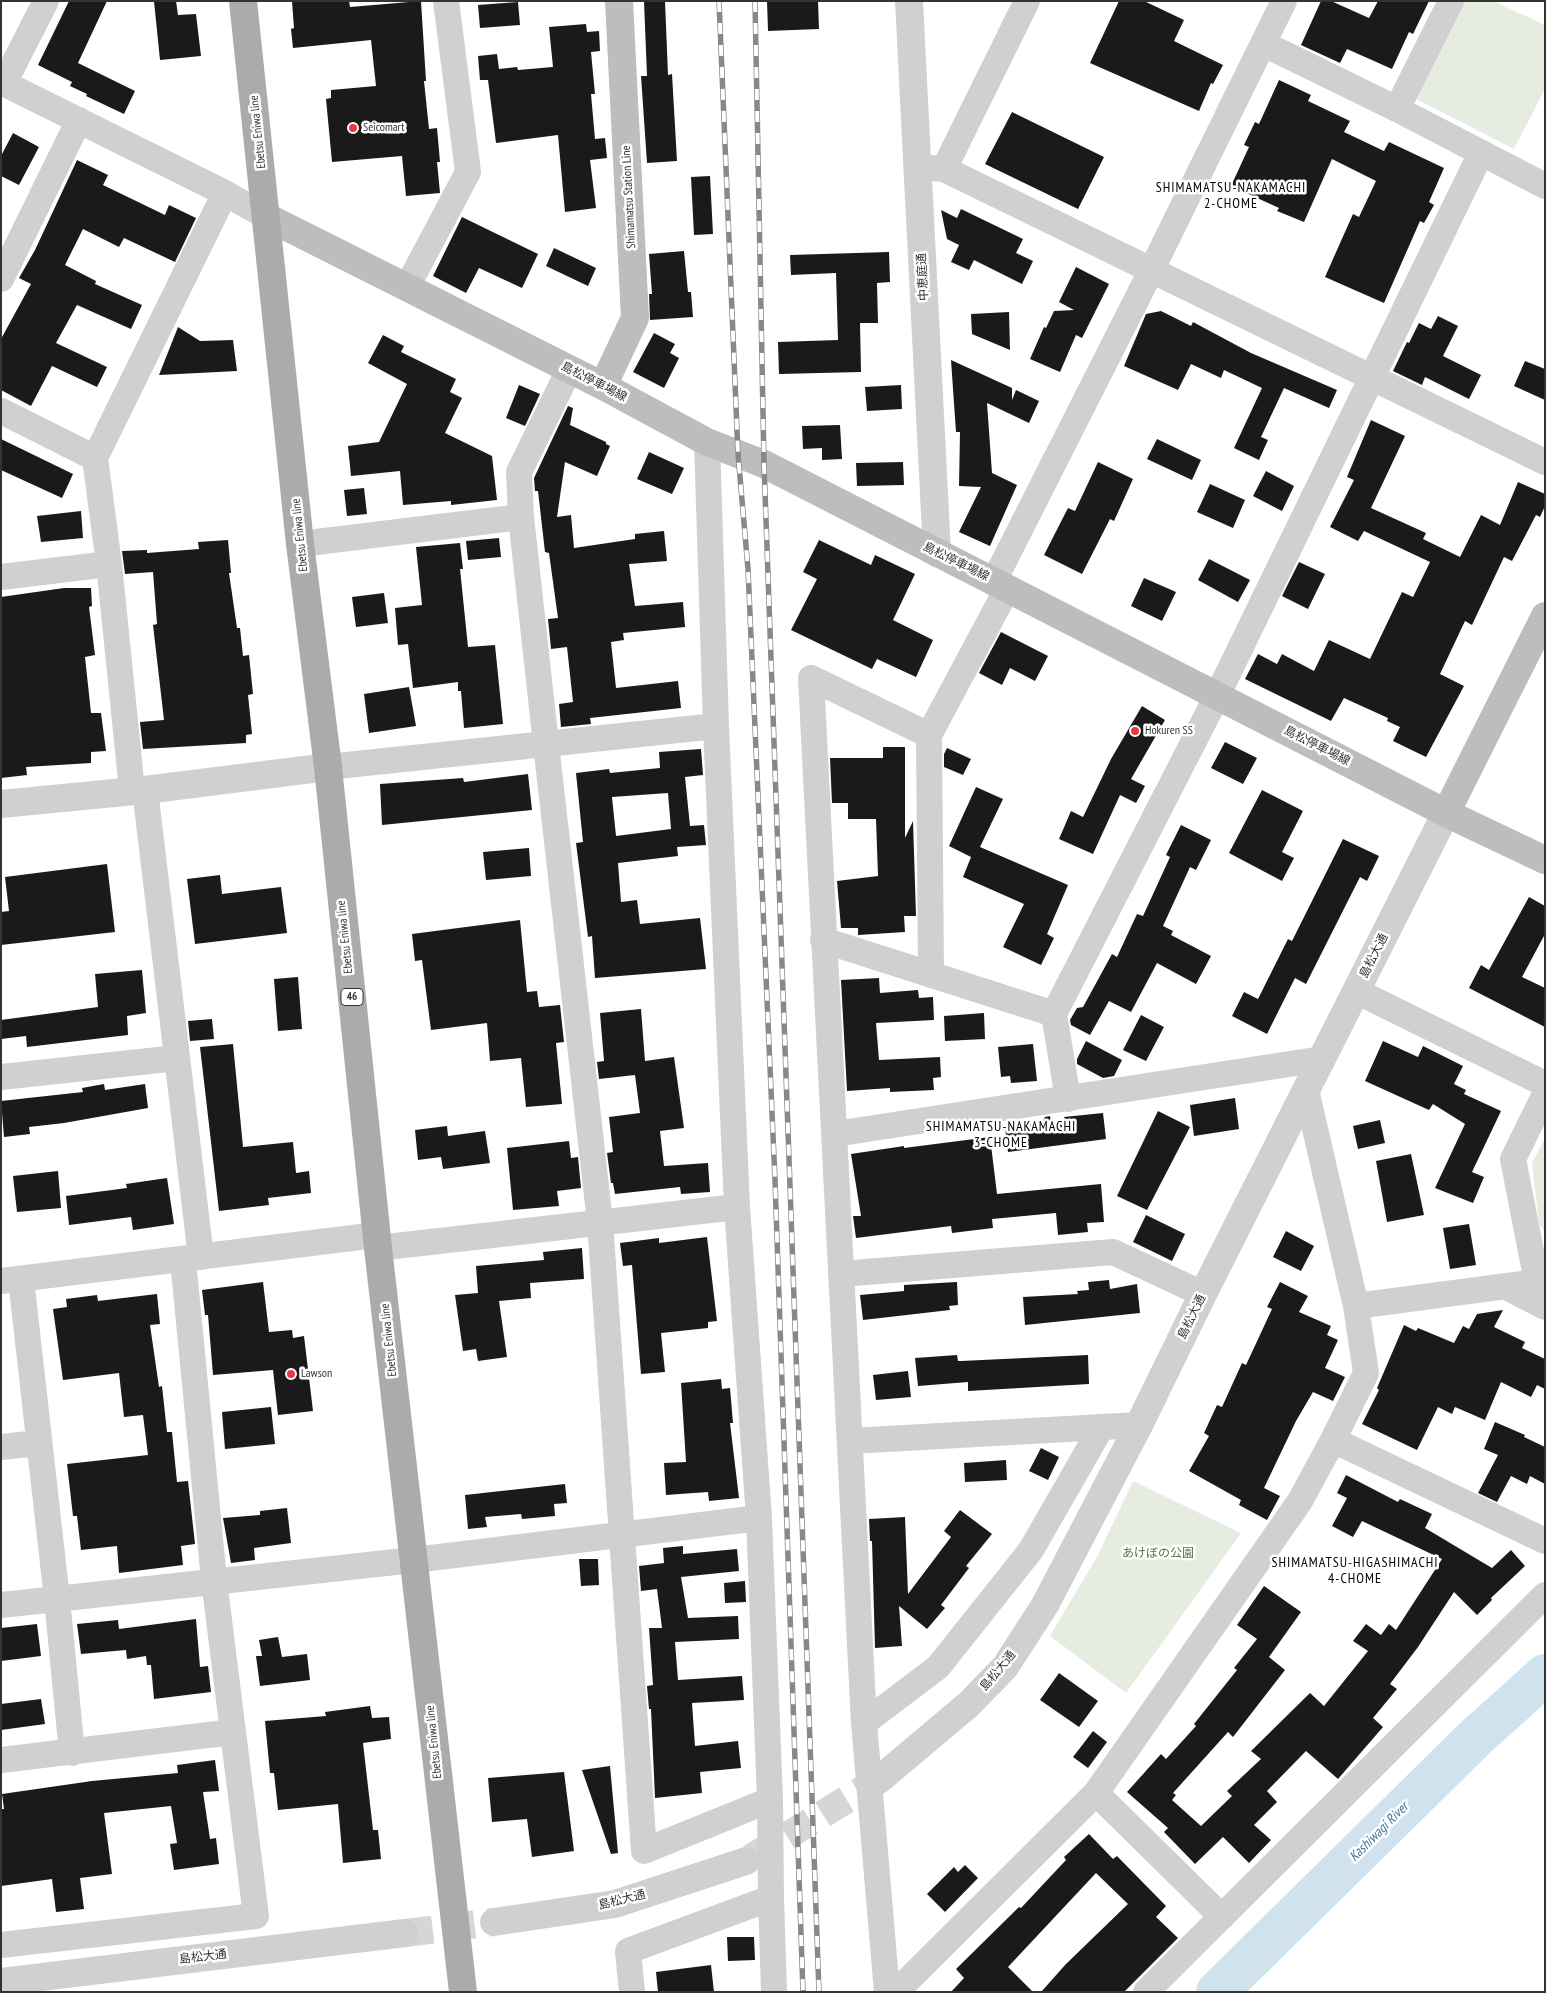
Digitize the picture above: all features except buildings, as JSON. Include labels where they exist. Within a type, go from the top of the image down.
[{"type":"main road","name":"Ebetsu Eniwa line","points":[[244,1],[300,544],[328,767],[378,1242],[463,1992]]},
{"type":"main road","name":"Shimamatsu Station Line","points":[[604,386],[635,318],[619,1]]},
{"type":"main road","name":"島松停車場線","points":[[267,217],[604,386],[707,442],[764,464],[1218,694],[1446,813],[1545,860]]},
{"type":"main road","points":[[1446,813],[1545,616]]},
{"type":"street","points":[[46,1],[3,82],[225,193],[267,217]]},
{"type":"street","points":[[407,287],[468,172],[446,1]]},
{"type":"street","name":"中恵庭通","points":[[909,1],[931,168],[937,553]]},
{"type":"street","points":[[1027,1],[931,168],[1151,271],[1545,462]]},
{"type":"street","points":[[931,975],[929,735],[1151,271],[1284,1]]},
{"type":"street","points":[[1397,109],[1451,1]]},
{"type":"street","points":[[1264,44],[1397,109],[1481,153],[1542,176]]},
{"type":"street","points":[[1,279],[79,120]]},
{"type":"street","points":[[1068,1099],[1054,1014],[1218,694],[1481,153]]},
{"type":"street","points":[[1,1945],[256,1916],[214,1580],[177,1058],[94,458],[225,193]]},
{"type":"street","points":[[569,370],[519,472],[521,517],[600,1222],[644,1851],[770,1800]]},
{"type":"street","points":[[1,411],[94,458]]},
{"type":"street","points":[[707,442],[716,726],[737,1207],[759,1518],[770,1800],[770,1898],[774,1992]]},
{"type":"street","points":[[300,544],[521,517]]},
{"type":"street","points":[[1,577],[109,564]]},
{"type":"street","points":[[887,1992],[864,1723],[811,678],[929,735]]},
{"type":"street","points":[[1,804],[716,726]]},
{"type":"street","name":"島松大通","points":[[880,1780],[969,1704],[1005,1667],[1046,1606],[1139,1425],[1203,1294],[1446,813]]},
{"type":"street","points":[[823,940],[1054,1014]]},
{"type":"street","points":[[1356,991],[1545,1084]]},
{"type":"street","points":[[1,1077],[177,1058]]},
{"type":"street","points":[[835,1134],[1322,1059]]},
{"type":"street","points":[[896,1992],[1096,1793],[1300,1501],[1334,1440],[1366,1374],[1356,1306],[1306,1090]]},
{"type":"street","points":[[1356,1306],[1541,1281],[1513,1159],[1545,1094]]},
{"type":"street","points":[[72,1753],[57,1599],[38,1443],[11,1280],[192,1259],[600,1222],[737,1207]]},
{"type":"street","points":[[841,1274],[1113,1252],[1203,1294]]},
{"type":"street","points":[[1506,1287],[1545,1307]]},
{"type":"street","points":[[850,1441],[1139,1425]]},
{"type":"street","points":[[864,1723],[938,1667],[1031,1550],[1101,1428]]},
{"type":"street","points":[[1334,1440],[1545,1541]]},
{"type":"street","points":[[1,1447],[38,1443]]},
{"type":"street","points":[[1,1605],[214,1580],[414,1560],[759,1518]]},
{"type":"street","points":[[1146,1992],[1545,1594]]},
{"type":"street","points":[[1,1760],[72,1753],[233,1732]]},
{"type":"street","points":[[1096,1793],[1222,1917]]},
{"type":"street","name":"島松大通","points":[[494,1922],[615,1904],[746,1861]]},
{"type":"street","points":[[632,1992],[628,1951],[770,1898]]},
{"type":"street","name":"島松大通","points":[[1,1982],[405,1933]]},
{"type":"green space","points":[[1463,1],[1493,1],[1545,25],[1545,89],[1514,149],[1416,99]]},
{"type":"green space","points":[[1545,1138],[1545,1232],[1539,1224],[1532,1163]]},
{"type":"green space","name":"あけぼの公園","points":[[1133,1481],[1241,1533],[1126,1693],[1050,1636],[1098,1555]]},
{"type":"waterway","name":"Kashiwagi River","points":[[1217,1992],[1475,1738],[1545,1675]]},
{"type":"tunnel","points":[[751,1858],[880,1779]]},
{"type":"tunnel","points":[[405,1933],[494,1922]]},
{"type":"railway","points":[[719,1],[738,454],[748,569],[775,1180],[803,1992]]},
{"type":"railway","points":[[755,1],[764,464],[819,1992]]},
{"type":"place","name":"Seicomart","points":[[353,128]]},
{"type":"place","name":"Hokuren SS","points":[[1135,731]]},
{"type":"place","name":"Lawson","points":[[291,1374]]},
{"type":"district","name":"SHIMAMATSU-NAKAMACHI 2-CHOME","points":[[1231,196]]},
{"type":"district","name":"SHIMAMATSU-NAKAMACHI 3-CHOME","points":[[1001,1136]]},
{"type":"district","name":"SHIMAMATSU-HIGASHIMACHI 4-CHOME","points":[[1355,1572]]}]
